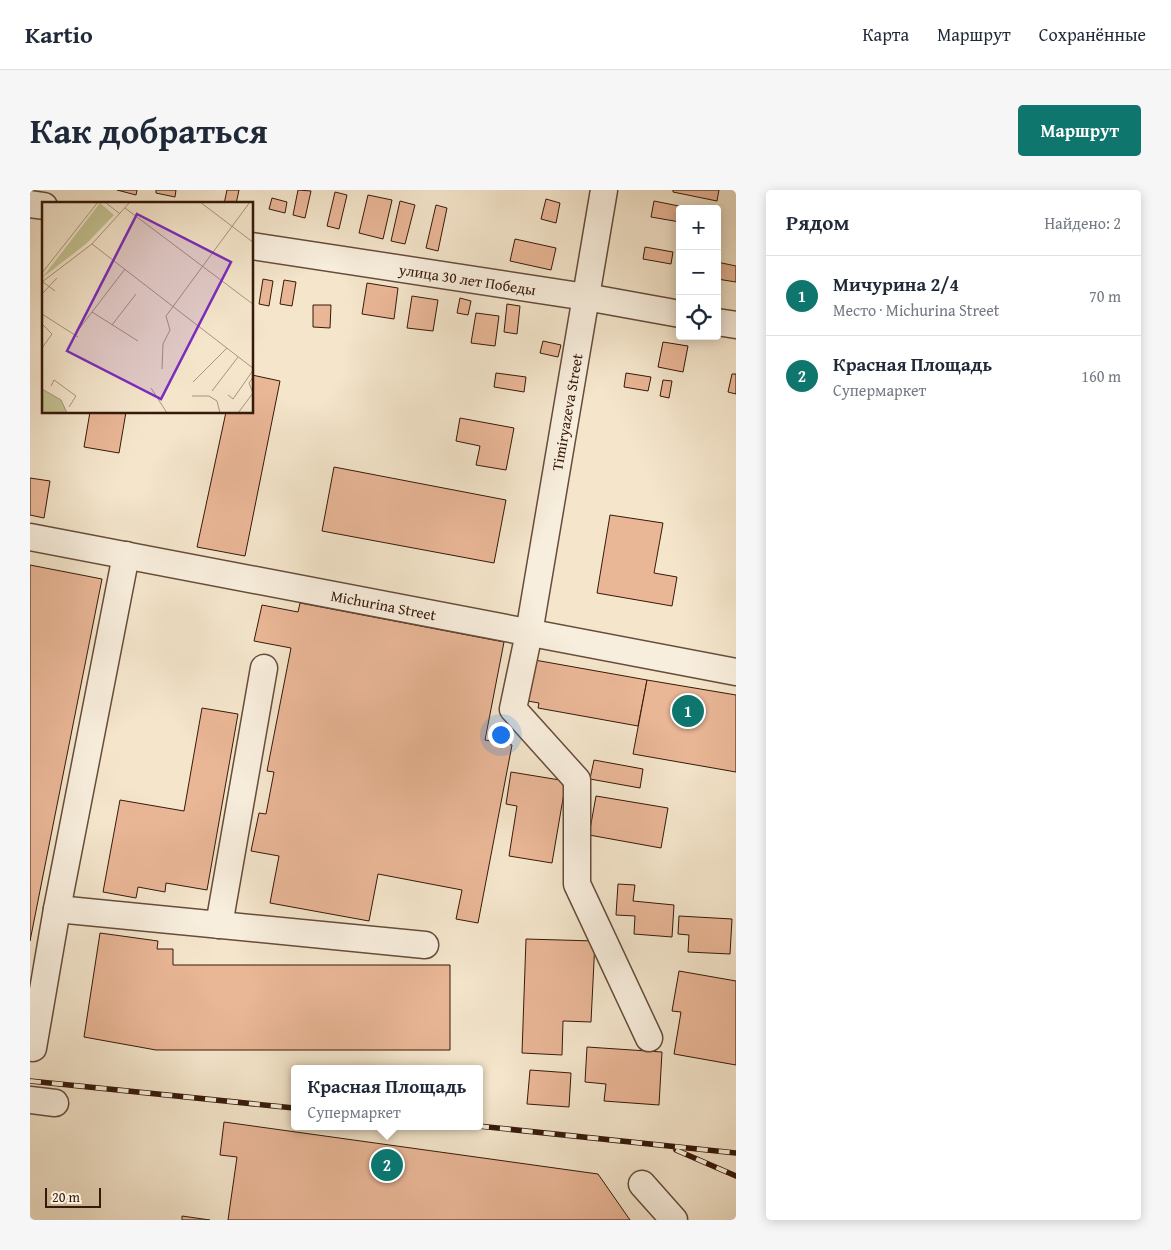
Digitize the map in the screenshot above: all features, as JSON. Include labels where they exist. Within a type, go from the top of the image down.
[{"type":"street","name":"Timiryazeva Street","points":[[604,190],[529,633],[513,709],[577,780],[577,884],[649,1038]]},
{"type":"street","name":"улица 30 лет Победы","points":[[254,246],[586,297],[676,313]]},
{"type":"street","points":[[721,323],[736,325]]},
{"type":"street","name":"Michurina Street","points":[[30,537],[736,672]]},
{"type":"street","points":[[32,1048],[126,555]]},
{"type":"street","points":[[219,925],[264,668]]},
{"type":"street","points":[[57,909],[425,945]]},
{"type":"street","points":[[642,1184],[674,1220]]},
{"type":"building","points":[[117,190],[137,190],[136,195]]},
{"type":"building","points":[[156,190],[176,190],[175,197],[156,193]]},
{"type":"building","points":[[227,190],[239,190],[236,202],[224,202]]},
{"type":"building","points":[[298,190],[311,191],[305,218],[293,215]]},
{"type":"building","points":[[673,190],[719,190],[717,201],[673,192]]},
{"type":"building","points":[[335,192],[347,195],[339,229],[327,226]]},
{"type":"building","points":[[368,195],[392,200],[383,239],[359,233]]},
{"type":"building","points":[[272,198],[287,202],[285,213],[269,209]]},
{"type":"building","points":[[546,199],[560,203],[556,223],[541,219]]},
{"type":"building","points":[[400,201],[415,205],[405,244],[391,241]]},
{"type":"building","points":[[654,201],[676,205],[676,221],[651,217]]},
{"type":"building","points":[[436,205],[447,208],[438,251],[426,248]]},
{"type":"building","points":[[515,239],[556,248],[551,270],[510,261]]},
{"type":"building","points":[[645,247],[673,252],[671,264],[643,259]]},
{"type":"building","points":[[721,263],[736,266],[736,282],[721,280]]},
{"type":"building","points":[[263,279],[273,281],[269,306],[259,304]]},
{"type":"building","points":[[284,280],[296,282],[292,306],[280,304]]},
{"type":"building","points":[[367,283],[398,288],[394,319],[362,314]]},
{"type":"building","points":[[412,296],[438,300],[433,331],[407,328]]},
{"type":"building","points":[[460,298],[471,301],[468,315],[457,313]]},
{"type":"building","points":[[507,304],[520,306],[517,334],[504,332]]},
{"type":"building","points":[[313,305],[331,305],[330,328],[313,327]]},
{"type":"building","points":[[476,313],[499,316],[495,346],[471,343]]},
{"type":"building","points":[[543,341],[561,345],[558,357],[540,353]]},
{"type":"building","points":[[663,342],[688,346],[683,372],[658,367]]},
{"type":"building","points":[[496,373],[526,377],[524,392],[494,387]]},
{"type":"building","points":[[626,373],[651,377],[648,391],[624,387]]},
{"type":"building","points":[[732,374],[736,374],[736,394],[728,392]]},
{"type":"building","points":[[254,375],[280,381],[245,556],[197,547],[226,414],[254,414]]},
{"type":"building","points":[[663,380],[672,381],[669,398],[660,396]]},
{"type":"building","points":[[90,414],[126,414],[119,453],[84,447]]},
{"type":"building","points":[[460,418],[514,428],[506,470],[476,465],[480,446],[456,441]]},
{"type":"building","points":[[334,467],[506,500],[494,563],[322,531]]},
{"type":"building","points":[[30,478],[50,481],[44,518],[30,515]]},
{"type":"building","points":[[610,515],[663,523],[654,573],[677,577],[672,606],[597,593]]},
{"type":"building","points":[[30,565],[102,579],[30,941]]},
{"type":"building","points":[[300,603],[504,642],[485,740],[512,745],[478,923],[456,919],[462,890],[378,874],[369,921],[270,903],[279,856],[251,851],[259,813],[266,814],[274,772],[267,771],[291,648],[254,641],[262,605],[298,612]]},
{"type":"building","points":[[529,659],[647,680],[638,726],[538,708],[539,703],[522,700]]},
{"type":"building","points":[[647,680],[736,695],[736,772],[633,754]]},
{"type":"building","points":[[202,708],[238,714],[207,890],[166,883],[165,892],[138,887],[136,898],[103,892],[120,800],[184,811]]},
{"type":"building","points":[[594,760],[643,769],[640,788],[590,779]]},
{"type":"building","points":[[511,772],[566,781],[552,863],[509,856],[517,806],[506,804]]},
{"type":"building","points":[[596,796],[668,808],[661,848],[589,835]]},
{"type":"building","points":[[618,884],[635,885],[633,901],[674,905],[672,937],[634,934],[635,916],[616,915]]},
{"type":"building","points":[[679,916],[732,919],[730,954],[688,952],[689,935],[678,934]]},
{"type":"building","points":[[100,933],[158,941],[157,949],[173,949],[173,965],[450,965],[450,1050],[156,1050],[84,1037]]},
{"type":"building","points":[[526,939],[595,941],[591,1022],[563,1021],[562,1055],[522,1053]]},
{"type":"building","points":[[679,971],[736,981],[736,1065],[674,1054],[681,1012],[672,1011]]},
{"type":"building","points":[[587,1047],[662,1052],[659,1105],[604,1101],[606,1084],[585,1082]]},
{"type":"building","points":[[530,1070],[571,1073],[569,1107],[527,1104]]},
{"type":"building","points":[[224,1122],[598,1174],[630,1220],[228,1220],[237,1157],[220,1155]]},
{"type":"building","points":[[182,1216],[210,1220],[182,1220]]},
{"type":"railway","points":[[30,1081],[291,1108]]},
{"type":"railway","points":[[483,1127],[736,1153]]},
{"type":"railway","points":[[676,1150],[736,1176]]},
{"type":"place","name":"Мичурина 2/4","points":[[688,711]]},
{"type":"place","name":"Красная Площадь","points":[[387,1165]]}]
